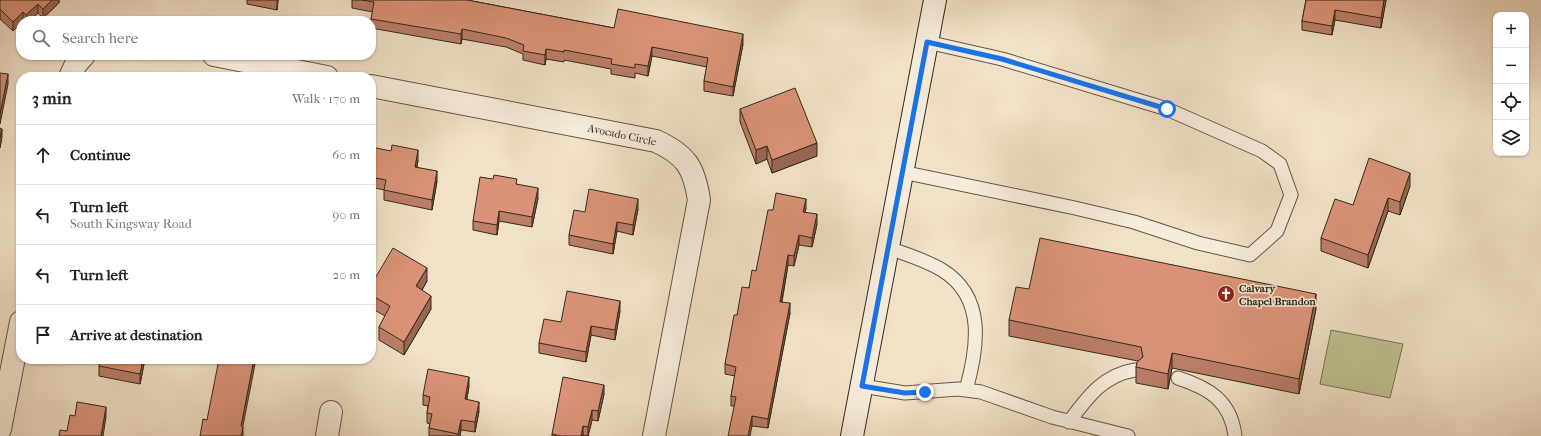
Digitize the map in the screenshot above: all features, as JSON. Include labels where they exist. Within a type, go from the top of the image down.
[{"type":"street","points":[[852,436],[935,0]]},
{"type":"street","points":[[72,72],[80,60]]},
{"type":"street","points":[[240,60],[301,72]]},
{"type":"street","name":"Avocado Circle","points":[[376,87],[656,141],[676,150],[688,165],[696,182],[699,200],[654,436]]},
{"type":"street","points":[[0,429],[16,347]]},
{"type":"street","points":[[327,436],[331,412]]},
{"type":"lane","points":[[902,172],[1075,208],[1134,222],[1198,243],[1250,256],[1277,231],[1291,195],[1280,164],[1262,151],[1167,109],[1002,59],[927,42]]},
{"type":"lane","points":[[888,248],[920,259],[942,270],[958,283],[969,299],[974,316],[976,336],[975,354],[966,390]]},
{"type":"lane","points":[[1069,422],[1098,386],[1125,371],[1135,370]]},
{"type":"lane","points":[[1178,378],[1209,390],[1223,404],[1231,416],[1235,436]]},
{"type":"lane","points":[[862,386],[905,393],[966,390],[1000,398],[1069,422],[1128,436]]},
{"type":"green space","points":[[1331,330],[1403,344],[1390,398],[1320,384]]},
{"type":"building","points":[[0,0],[52,0],[43,9],[38,4],[26,15],[23,12],[19,16],[16,16],[16,19],[13,22],[0,9]]},
{"type":"building","points":[[362,0],[467,0],[614,28],[618,9],[743,34],[733,87],[704,81],[708,58],[652,47],[648,66],[635,64],[635,68],[611,64],[612,59],[564,50],[564,52],[546,49],[545,55],[523,51],[524,45],[506,38],[462,29],[461,34],[376,20],[376,16],[372,16],[374,2]]},
{"type":"building","points":[[1306,0],[1384,0],[1381,18],[1335,10],[1332,26],[1302,21]]},
{"type":"building","points":[[0,73],[8,74],[0,114]]},
{"type":"building","points":[[795,88],[817,143],[772,160],[767,146],[756,150],[740,109]]},
{"type":"building","points":[[392,145],[418,150],[415,167],[437,171],[432,200],[384,190],[386,180],[376,178],[376,148],[391,151]]},
{"type":"building","points":[[1369,158],[1410,173],[1400,202],[1388,198],[1368,255],[1321,238],[1335,199],[1353,205]]},
{"type":"building","points":[[494,175],[517,179],[516,184],[538,188],[532,217],[499,211],[497,225],[473,221],[480,177],[493,179]]},
{"type":"building","points":[[589,189],[638,199],[633,225],[617,222],[613,244],[569,235],[574,210],[585,212]]},
{"type":"building","points":[[776,193],[806,199],[803,212],[817,214],[812,238],[799,235],[794,256],[788,255],[780,302],[790,303],[768,419],[752,416],[748,436],[728,436],[736,397],[731,396],[736,367],[725,364],[734,315],[737,315],[742,287],[749,288],[752,270],[756,271],[768,210],[773,210]]},
{"type":"building","points":[[1040,238],[1316,294],[1299,379],[1172,353],[1168,374],[1136,367],[1137,362],[1143,357],[1141,347],[1009,320],[1016,287],[1029,289]]},
{"type":"building","points":[[393,248],[427,268],[416,286],[431,296],[404,342],[379,327],[390,306],[376,298],[376,277]]},
{"type":"building","points":[[567,291],[620,301],[615,330],[591,326],[586,352],[539,343],[544,319],[561,322]]},
{"type":"building","points":[[100,364],[142,364],[140,374],[99,366]]},
{"type":"building","points":[[218,364],[253,364],[241,426],[243,427],[241,436],[200,436],[203,419],[207,420]]},
{"type":"building","points":[[428,369],[469,377],[465,399],[479,402],[475,422],[461,420],[458,434],[429,428],[432,414],[427,413],[430,397],[423,395]]},
{"type":"building","points":[[563,377],[604,385],[598,411],[592,410],[588,427],[583,426],[581,436],[561,436],[552,434]]},
{"type":"building","points":[[77,402],[106,407],[101,436],[59,436],[60,430],[67,431],[70,415],[75,416]]},
{"type":"place","name":"Calvary Chapel Brandon","points":[[1226,294]]},
{"type":"route","points":[[925,392],[905,393],[862,386],[927,42],[1002,59],[1167,109]]}]
